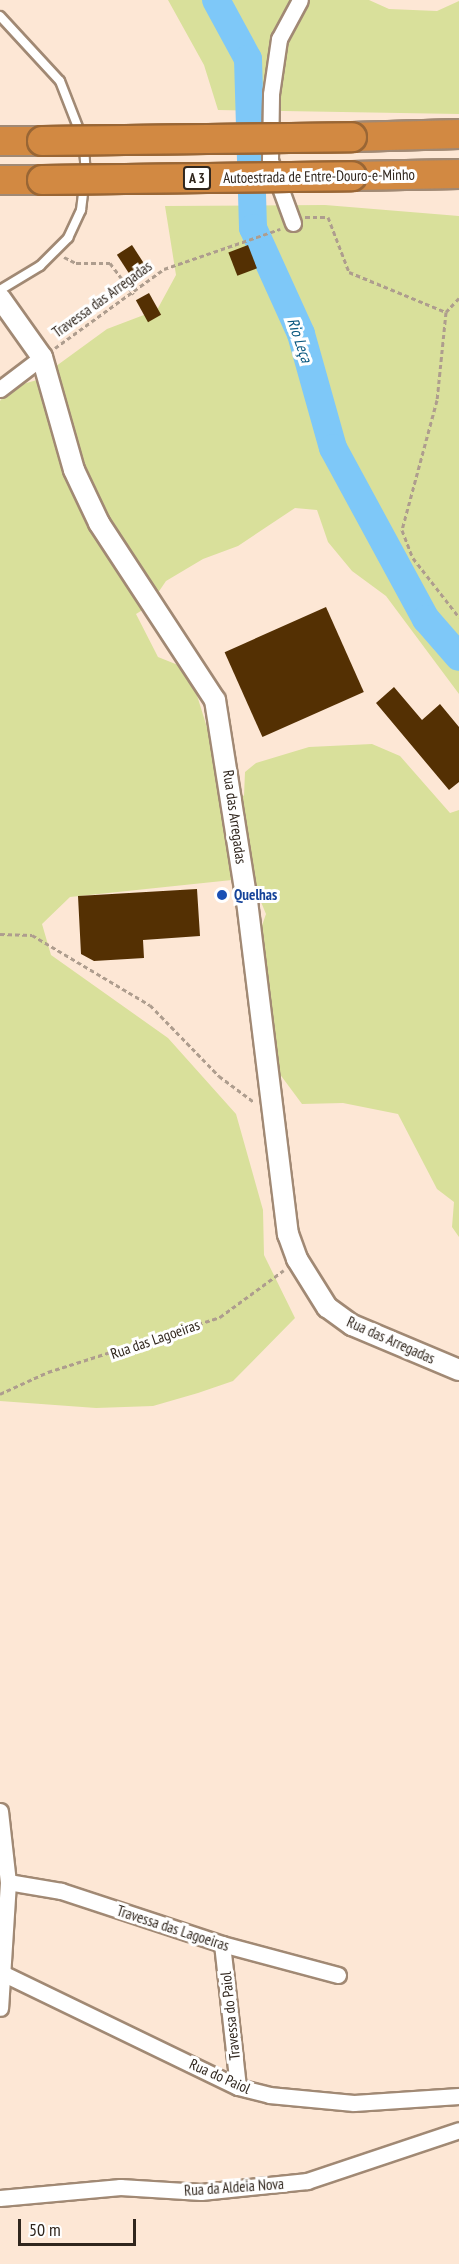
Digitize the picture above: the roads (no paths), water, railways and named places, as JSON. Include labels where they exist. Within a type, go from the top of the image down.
[{"type":"highway","points":[[0,141],[459,135]]},
{"type":"highway","name":"Autoestrada de Entre-Douro-e-Minho","points":[[0,180],[459,174]]},
{"type":"street","points":[[293,223],[270,160],[271,94],[279,39],[300,0]]},
{"type":"street","name":"Rua das Arregadas","points":[[0,298],[42,357],[74,470],[99,523],[215,700],[247,901],[270,1105],[288,1234],[297,1259],[327,1307],[352,1325],[459,1370]]},
{"type":"street","points":[[0,389],[42,357]]},
{"type":"street","points":[[0,1811],[8,1882],[0,2008]]},
{"type":"street","name":"Travessa das Lagoeiras","points":[[8,1882],[61,1891],[222,1944],[338,1975]]},
{"type":"street","name":"Travessa do Paiol","points":[[222,1944],[238,2087]]},
{"type":"street","name":"Rua do Paiol","points":[[2,1973],[238,2087],[269,2095],[354,2103],[459,2096]]},
{"type":"street","name":"Rua da Aldeia Nova","points":[[0,2198],[120,2187],[201,2192],[307,2181],[459,2130]]},
{"type":"lane","points":[[0,16],[60,81],[77,113],[87,164],[81,210],[54,252],[0,290]]},
{"type":"waterway","name":"Rio Leça","points":[[216,0],[248,59],[253,228],[301,334],[333,448],[426,619],[459,657]]},
{"type":"place","name":"Quelhas","points":[[222,895]]}]
